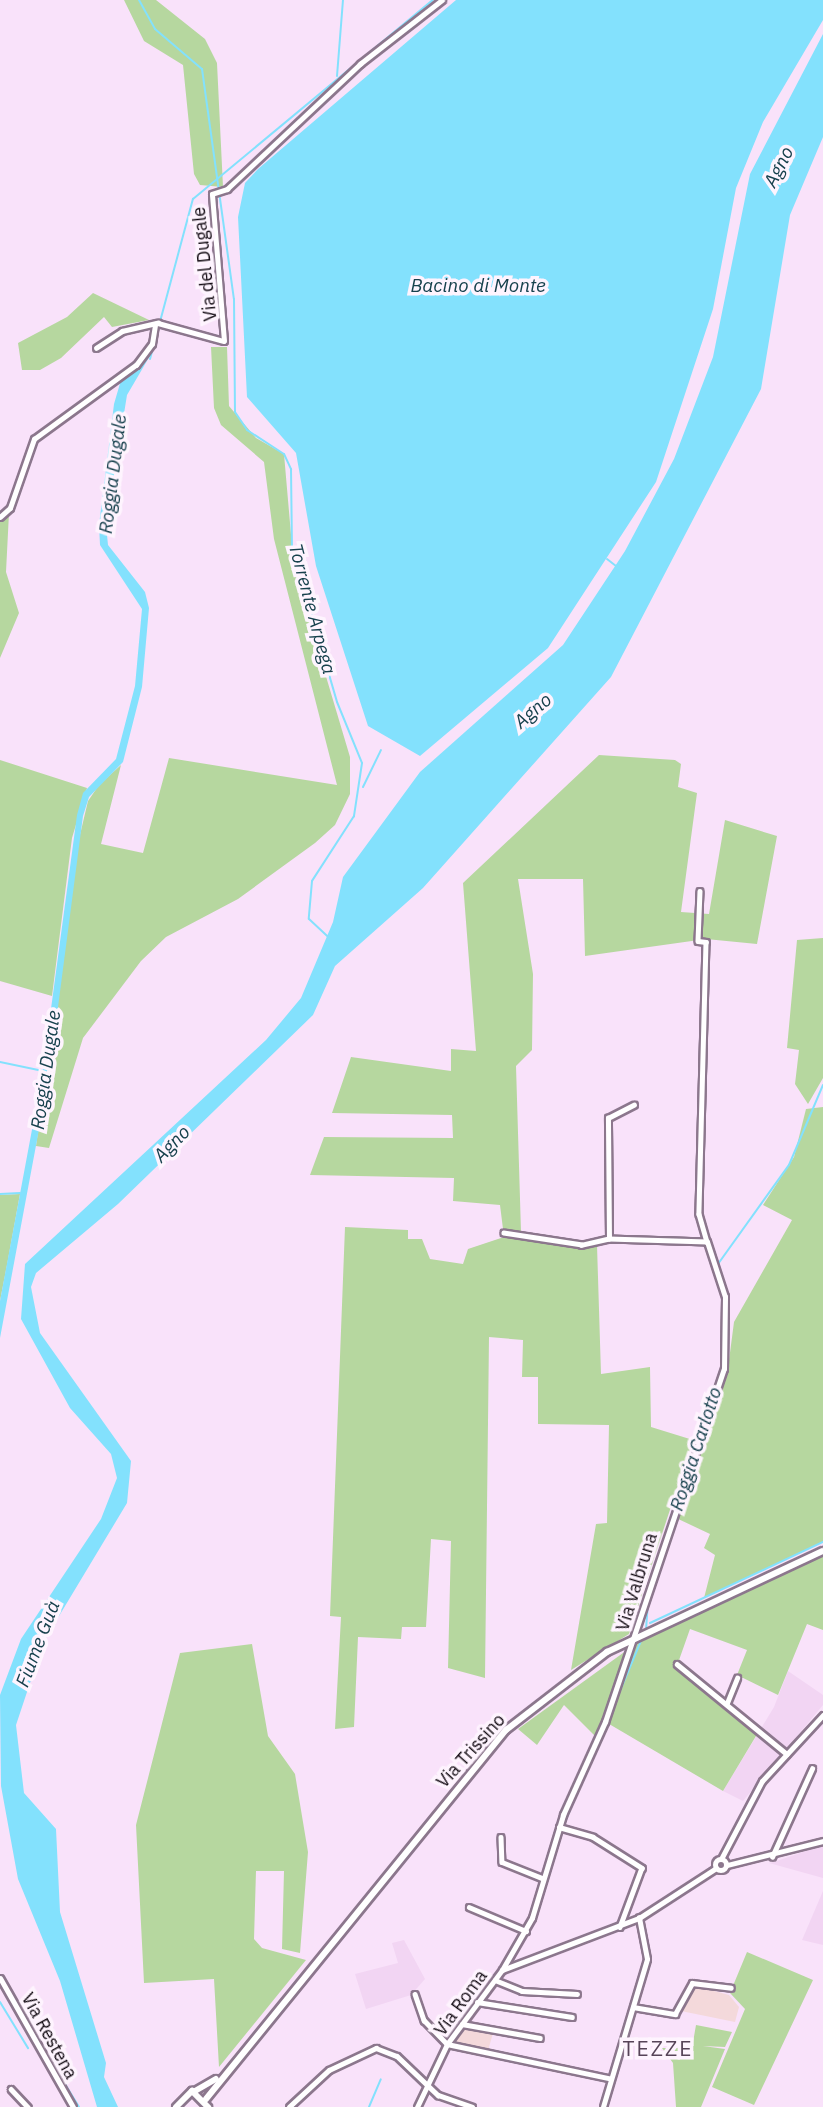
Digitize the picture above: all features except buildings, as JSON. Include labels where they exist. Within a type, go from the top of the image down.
[{"type":"main road","name":"Via Trissino","points":[[192,2091],[207,2103],[222,2073],[506,1730],[553,1689],[633,1639],[823,1551]]},
{"type":"main road","name":"Via Trissino","points":[[176,2107],[192,2091],[222,2073]]},
{"type":"street","name":"Via del Dugale","points":[[157,324],[166,324],[212,342],[226,338],[215,192],[223,191],[360,64],[442,0]]},
{"type":"street","points":[[0,517],[10,508],[34,439],[136,365],[152,344],[157,324],[113,334],[96,348]]},
{"type":"street","name":"Via Valbruna","points":[[532,1918],[559,1826],[633,1639],[724,1369],[725,1297],[699,1214],[706,942],[698,941],[700,891]]},
{"type":"street","points":[[609,1239],[608,1118],[634,1105]]},
{"type":"street","points":[[504,1233],[582,1245],[609,1239],[707,1242]]},
{"type":"street","points":[[677,1664],[788,1754]]},
{"type":"street","points":[[727,1703],[737,1678]]},
{"type":"street","points":[[716,1868],[751,1797],[822,1717]]},
{"type":"street","points":[[772,1857],[812,1769]]},
{"type":"street","points":[[559,1826],[593,1837],[642,1868],[620,1927]]},
{"type":"street","points":[[501,1837],[502,1862],[542,1878]]},
{"type":"street","points":[[502,1970],[639,1918],[716,1868],[772,1857],[823,1841]]},
{"type":"street","points":[[721,1859],[727,1865]]},
{"type":"street","points":[[470,1907],[526,1931]]},
{"type":"street","name":"Via Roma","points":[[417,2107],[447,2044],[476,2001],[502,1970],[532,1918]]},
{"type":"street","points":[[603,2107],[608,2078],[647,1959],[639,1918]]},
{"type":"street","name":"Via Restena","points":[[0,1978],[73,2107]]},
{"type":"street","points":[[495,1980],[522,1991],[577,1994]]},
{"type":"street","points":[[633,2007],[675,2014],[692,1983],[731,1988]]},
{"type":"street","points":[[415,1994],[424,2020],[447,2044],[608,2078]]},
{"type":"street","points":[[476,2001],[572,2017]]},
{"type":"street","points":[[460,2023],[540,2038]]},
{"type":"street","points":[[289,2107],[329,2070],[369,2048],[393,2054],[428,2082],[438,2095],[472,2107]]},
{"type":"street","points":[[11,2089],[28,2107]]},
{"type":"shaded area","points":[[788,1671],[823,1695],[823,1705],[743,1801],[723,1791],[774,1707]]},
{"type":"shaded area","points":[[823,1845],[823,1878],[769,1863],[777,1861]]},
{"type":"shaded area","points":[[823,1891],[823,1945],[802,1940]]},
{"type":"shaded area","points":[[404,1940],[425,1979],[411,1995],[366,2009],[355,1974],[398,1963],[392,1943]]},
{"type":"shaded area","points":[[696,1986],[729,1995],[739,2007],[735,2022],[681,2011]]},
{"type":"shaded area","points":[[463,2025],[493,2033],[487,2054],[452,2044]]},
{"type":"green space","points":[[124,0],[156,0],[205,39],[217,63],[223,187],[200,185],[194,174],[183,65],[144,41]]},
{"type":"green space","points":[[93,293],[149,320],[112,327],[104,317],[61,358],[40,370],[22,370],[18,343],[67,317]]},
{"type":"green space","points":[[211,347],[227,347],[229,406],[256,438],[284,454],[294,569],[350,757],[350,794],[335,825],[315,843],[238,899],[166,937],[141,961],[83,1038],[49,1148],[36,1146],[79,839],[88,801],[99,785],[121,765],[101,844],[143,853],[169,758],[337,785],[274,539],[264,462],[221,425],[214,408]]},
{"type":"green space","points":[[9,513],[6,572],[19,613],[0,658],[0,520]]},
{"type":"green space","points":[[599,755],[675,760],[681,764],[678,787],[697,793],[681,912],[709,914],[725,820],[777,836],[757,944],[706,939],[585,956],[583,879],[518,879],[533,974],[532,1050],[516,1066],[521,1232],[503,1229],[500,1205],[453,1201],[454,1178],[310,1175],[324,1137],[453,1138],[452,1115],[332,1113],[351,1057],[451,1071],[451,1049],[476,1051],[463,883]]},
{"type":"green space","points":[[0,760],[87,788],[72,838],[52,996],[0,981]]},
{"type":"green space","points":[[823,938],[823,1078],[808,1104],[795,1084],[799,1050],[787,1048],[797,940]]},
{"type":"green space","points":[[823,1107],[823,1542],[704,1598],[715,1555],[704,1548],[710,1534],[674,1517],[728,1368],[734,1322],[792,1220],[763,1205],[794,1157],[806,1109]]},
{"type":"green space","points":[[20,1194],[7,1265],[0,1301],[0,1195]]},
{"type":"green space","points":[[345,1227],[408,1230],[408,1239],[422,1239],[430,1259],[463,1264],[468,1249],[504,1237],[597,1245],[601,1374],[650,1367],[651,1427],[693,1440],[629,1634],[571,1670],[596,1524],[607,1523],[609,1425],[538,1424],[538,1377],[522,1377],[523,1340],[489,1337],[485,1678],[448,1668],[451,1541],[431,1539],[426,1627],[402,1627],[401,1639],[358,1637],[354,1727],[335,1729],[341,1617],[330,1616]]},
{"type":"green space","points":[[823,1554],[823,1630],[807,1624],[778,1695],[737,1675],[747,1650],[690,1629],[678,1663],[759,1731],[723,1791],[604,1721],[596,1737],[564,1705],[537,1745],[518,1729],[634,1645]]},
{"type":"green space","points":[[252,1644],[268,1736],[295,1774],[308,1852],[300,1953],[282,1949],[284,1871],[256,1871],[254,1939],[262,1948],[306,1960],[219,2067],[214,1979],[144,1983],[136,1825],[180,1653]]},
{"type":"green space","points":[[747,1952],[813,1980],[754,2105],[712,2087],[745,2009],[730,1993]]},
{"type":"green space","points":[[696,2025],[732,2032],[725,2047],[703,2046],[725,2049],[701,2107],[676,2107],[673,2063],[662,2048],[692,2048]]},
{"type":"water","name":"Bacino di Monte","points":[[456,0],[823,0],[823,20],[763,122],[736,188],[713,309],[656,482],[548,648],[420,756],[368,726],[316,566],[296,453],[247,397],[238,217],[245,183],[258,169]]},
{"type":"water","points":[[823,34],[823,137],[790,215],[761,389],[611,677],[423,888],[335,966],[313,1015],[118,1204],[36,1273],[31,1287],[40,1333],[131,1461],[127,1503],[44,1641],[16,1725],[24,1793],[56,1829],[60,1912],[106,2063],[104,2077],[118,2107],[97,2107],[60,1981],[18,1879],[1,1786],[0,1695],[21,1639],[101,1519],[117,1478],[111,1454],[70,1408],[21,1319],[25,1264],[266,1040],[301,998],[333,922],[343,877],[420,772],[563,645],[625,551],[674,459],[713,357],[750,174]]},
{"type":"water","points":[[151,354],[127,395],[106,525],[108,545],[145,592],[149,608],[142,687],[123,762],[89,797],[83,816],[49,1076],[0,1338],[0,1301],[42,1076],[77,815],[83,793],[116,759],[135,686],[142,609],[100,545],[99,525],[114,404],[121,380]]},
{"type":"waterway","name":"Torrente Arpega","points":[[139,0],[155,29],[202,69],[234,299],[235,412],[247,430],[284,454],[291,469],[292,547],[337,702],[362,763],[354,816],[312,881],[309,919],[328,937]]},
{"type":"waterway","points":[[337,76],[343,0]]},
{"type":"waterway","name":"Roggia Dugale","points":[[150,359],[193,199],[433,0]]},
{"type":"waterway","points":[[607,559],[616,566]]},
{"type":"waterway","points":[[363,787],[381,750]]},
{"type":"waterway","points":[[0,1062],[43,1071]]},
{"type":"waterway","name":"Roggia Carlotto","points":[[725,1291],[718,1264],[789,1165],[823,1085]]},
{"type":"waterway","points":[[0,1194],[20,1193]]},
{"type":"waterway","name":"Roggia Carlotto","points":[[727,1303],[727,1356]]},
{"type":"waterway","name":"Roggia Carlotto","points":[[665,1539],[676,1504]]},
{"type":"waterway","points":[[650,1623],[823,1542]]},
{"type":"waterway","name":"Roggia Carlotto","points":[[646,1630],[648,1598]]},
{"type":"waterway","name":"Roggia Carlotto","points":[[564,1824],[642,1638]]},
{"type":"waterway","points":[[0,2002],[28,2048]]},
{"type":"waterway","points":[[57,2071],[79,2107]]},
{"type":"waterway","points":[[369,2107],[381,2079]]},
{"type":"district","name":"TEZZE","points":[[658,2048]]},
{"type":"water label","name":"Agno","points":[[779,167]]},
{"type":"water label","name":"Agno","points":[[533,711]]},
{"type":"water label","name":"Agno","points":[[172,1144]]},
{"type":"water label","name":"Fiume Guà","points":[[38,1644]]}]
